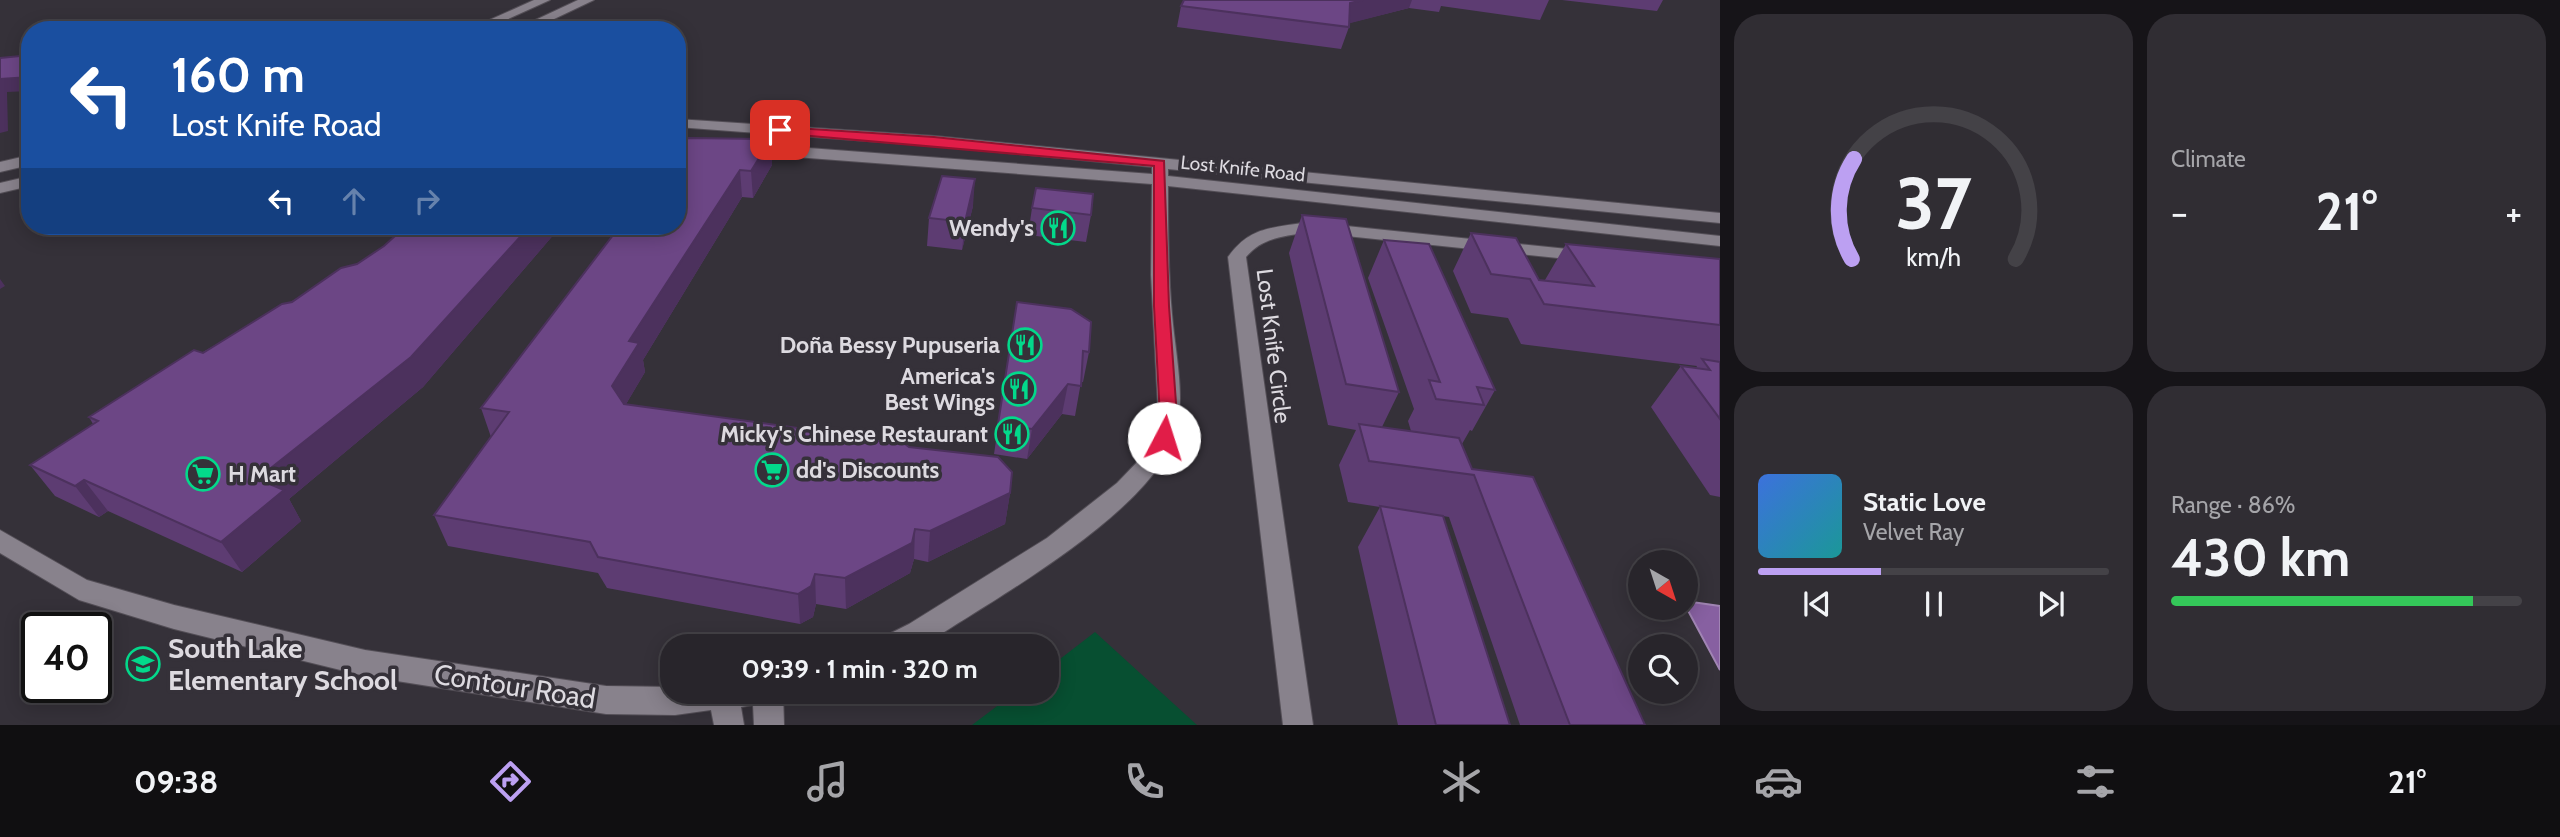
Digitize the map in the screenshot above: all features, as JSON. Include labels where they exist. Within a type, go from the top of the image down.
[{"type":"street","points":[[494,21],[544,0]]},
{"type":"street","points":[[540,21],[588,0]]},
{"type":"street","name":"Lost Knife Road","points":[[686,124],[934,141],[1160,172],[1720,241]]},
{"type":"street","name":"Lost Knife Road","points":[[729,147],[1160,172],[1720,218]]},
{"type":"street","points":[[0,167],[21,161]]},
{"type":"street","points":[[917,634],[1094,518],[1154,459],[1164,438],[1168,417],[1161,306],[1160,172]]},
{"type":"street","points":[[0,188],[21,183]]},
{"type":"street","name":"Lost Knife Circle","points":[[1298,725],[1236,267],[1242,248],[1262,235],[1308,227],[1608,259]]},
{"type":"street","name":"Contour Road","points":[[0,540],[79,589],[165,614],[365,663],[606,700],[676,701],[727,711]]},
{"type":"street","points":[[768,704],[769,725]]},
{"type":"green space","points":[[1095,632],[1197,725],[972,725],[1000,704],[1059,704],[1059,660]]},
{"type":"shaded area","points":[[1698,603],[1720,606],[1720,670],[1693,620],[1698,620]]},
{"type":"building","points":[[1184,0],[1363,0],[1350,3],[1349,27],[1181,6]]},
{"type":"building","points":[[21,56],[21,78],[0,79],[0,58]]},
{"type":"building","points":[[688,138],[771,139],[751,171],[740,170],[629,341],[639,343],[612,386],[624,404],[834,433],[833,436],[905,444],[909,447],[998,457],[1012,472],[1010,493],[930,531],[915,529],[912,543],[845,578],[815,574],[811,586],[798,594],[598,557],[590,542],[434,515],[509,412],[481,408],[613,235],[686,235]]},
{"type":"building","points":[[942,176],[975,179],[965,222],[929,218]]},
{"type":"building","points":[[1036,188],[1093,194],[1091,215],[1032,208]]},
{"type":"building","points":[[1302,215],[1346,219],[1399,392],[1346,384]]},
{"type":"building","points":[[1471,233],[1516,238],[1539,280],[1594,286],[1566,244],[1720,259],[1720,325],[1544,304],[1530,279],[1491,274]]},
{"type":"building","points":[[396,235],[522,235],[411,357],[257,479],[284,490],[221,542],[84,480],[75,486],[30,465],[98,421],[89,417],[194,350],[203,353],[282,304],[292,302],[341,268],[357,264]]},
{"type":"building","points":[[1384,240],[1429,244],[1495,390],[1477,387],[1484,405],[1436,399],[1429,380],[1440,382]]},
{"type":"building","points":[[1017,302],[1071,309],[1091,322],[1089,352],[1083,351],[1081,386],[1068,384],[1032,429],[998,424]]},
{"type":"building","points":[[1702,359],[1720,362],[1720,419],[1681,366],[1710,370]]},
{"type":"building","points":[[1359,424],[1459,438],[1472,469],[1533,477],[1628,687],[1628,704],[1636,704],[1645,725],[1570,725],[1474,475],[1369,461]]},
{"type":"building","points":[[1380,506],[1443,516],[1510,725],[1436,725]]},
{"type":"place","name":"Wendy's","points":[[1058,228]]},
{"type":"place","name":"Doña Bessy Pupuseria","points":[[1025,345]]},
{"type":"place","name":"America's Best Wings","points":[[1019,389]]},
{"type":"place","name":"Micky's Chinese Restaurant","points":[[1012,434]]},
{"type":"place","name":"dd's Discounts","points":[[772,470]]},
{"type":"place","name":"H Mart","points":[[203,474]]},
{"type":"place","name":"South Lake Elementary School","points":[[143,664]]},
{"type":"route","points":[[780,130],[934,141],[1160,163],[1161,306],[1168,417],[1164,438]]}]
